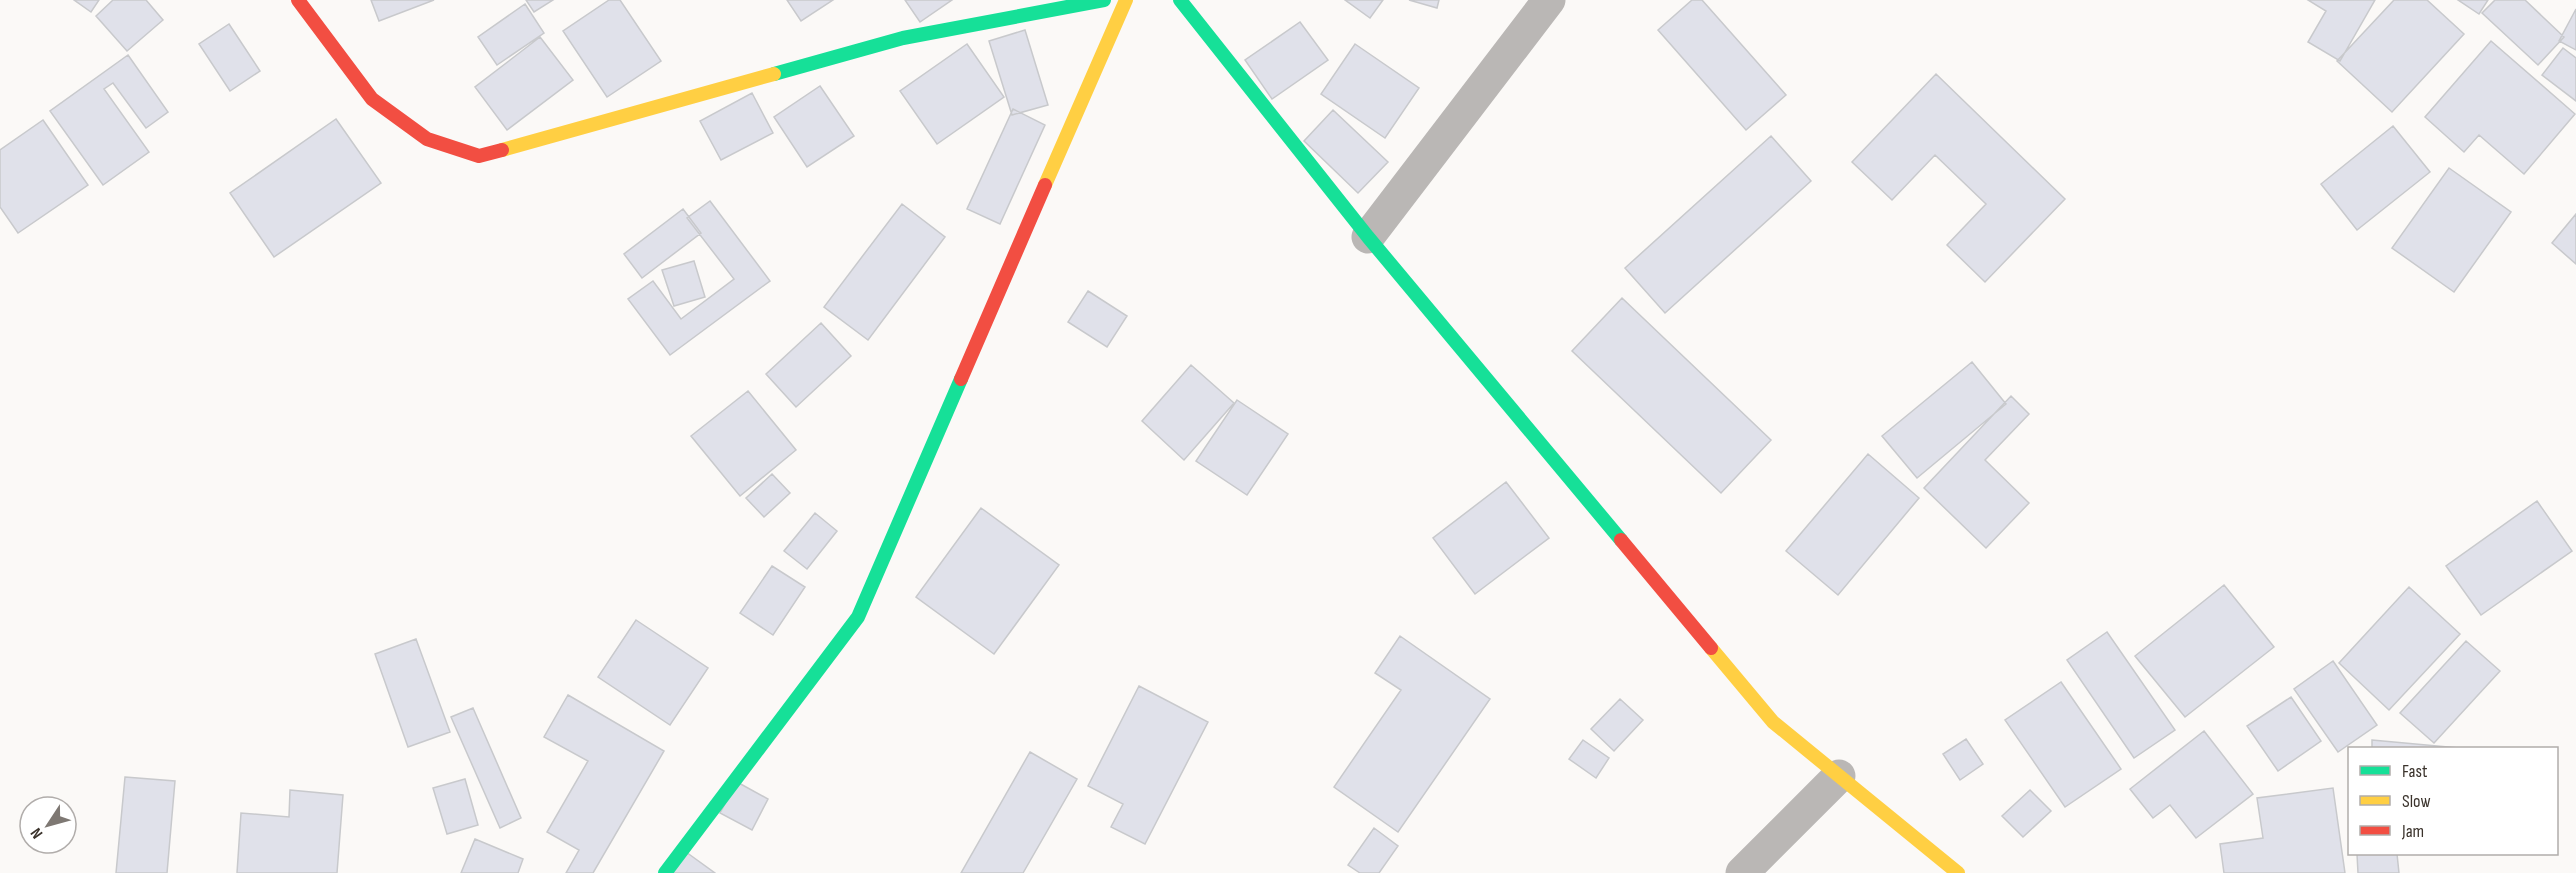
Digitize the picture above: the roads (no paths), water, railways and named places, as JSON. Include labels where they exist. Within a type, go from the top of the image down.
[{"type":"street","points":[[298,0],[372,99],[427,139],[479,156],[903,38],[1104,0]]},
{"type":"street","points":[[665,873],[858,617],[1126,0]]},
{"type":"street","points":[[1180,0],[1368,237],[1773,722],[1958,873]]},
{"type":"street","points":[[1368,237],[1549,0]]},
{"type":"street","points":[[1742,873],[1839,776]]}]
